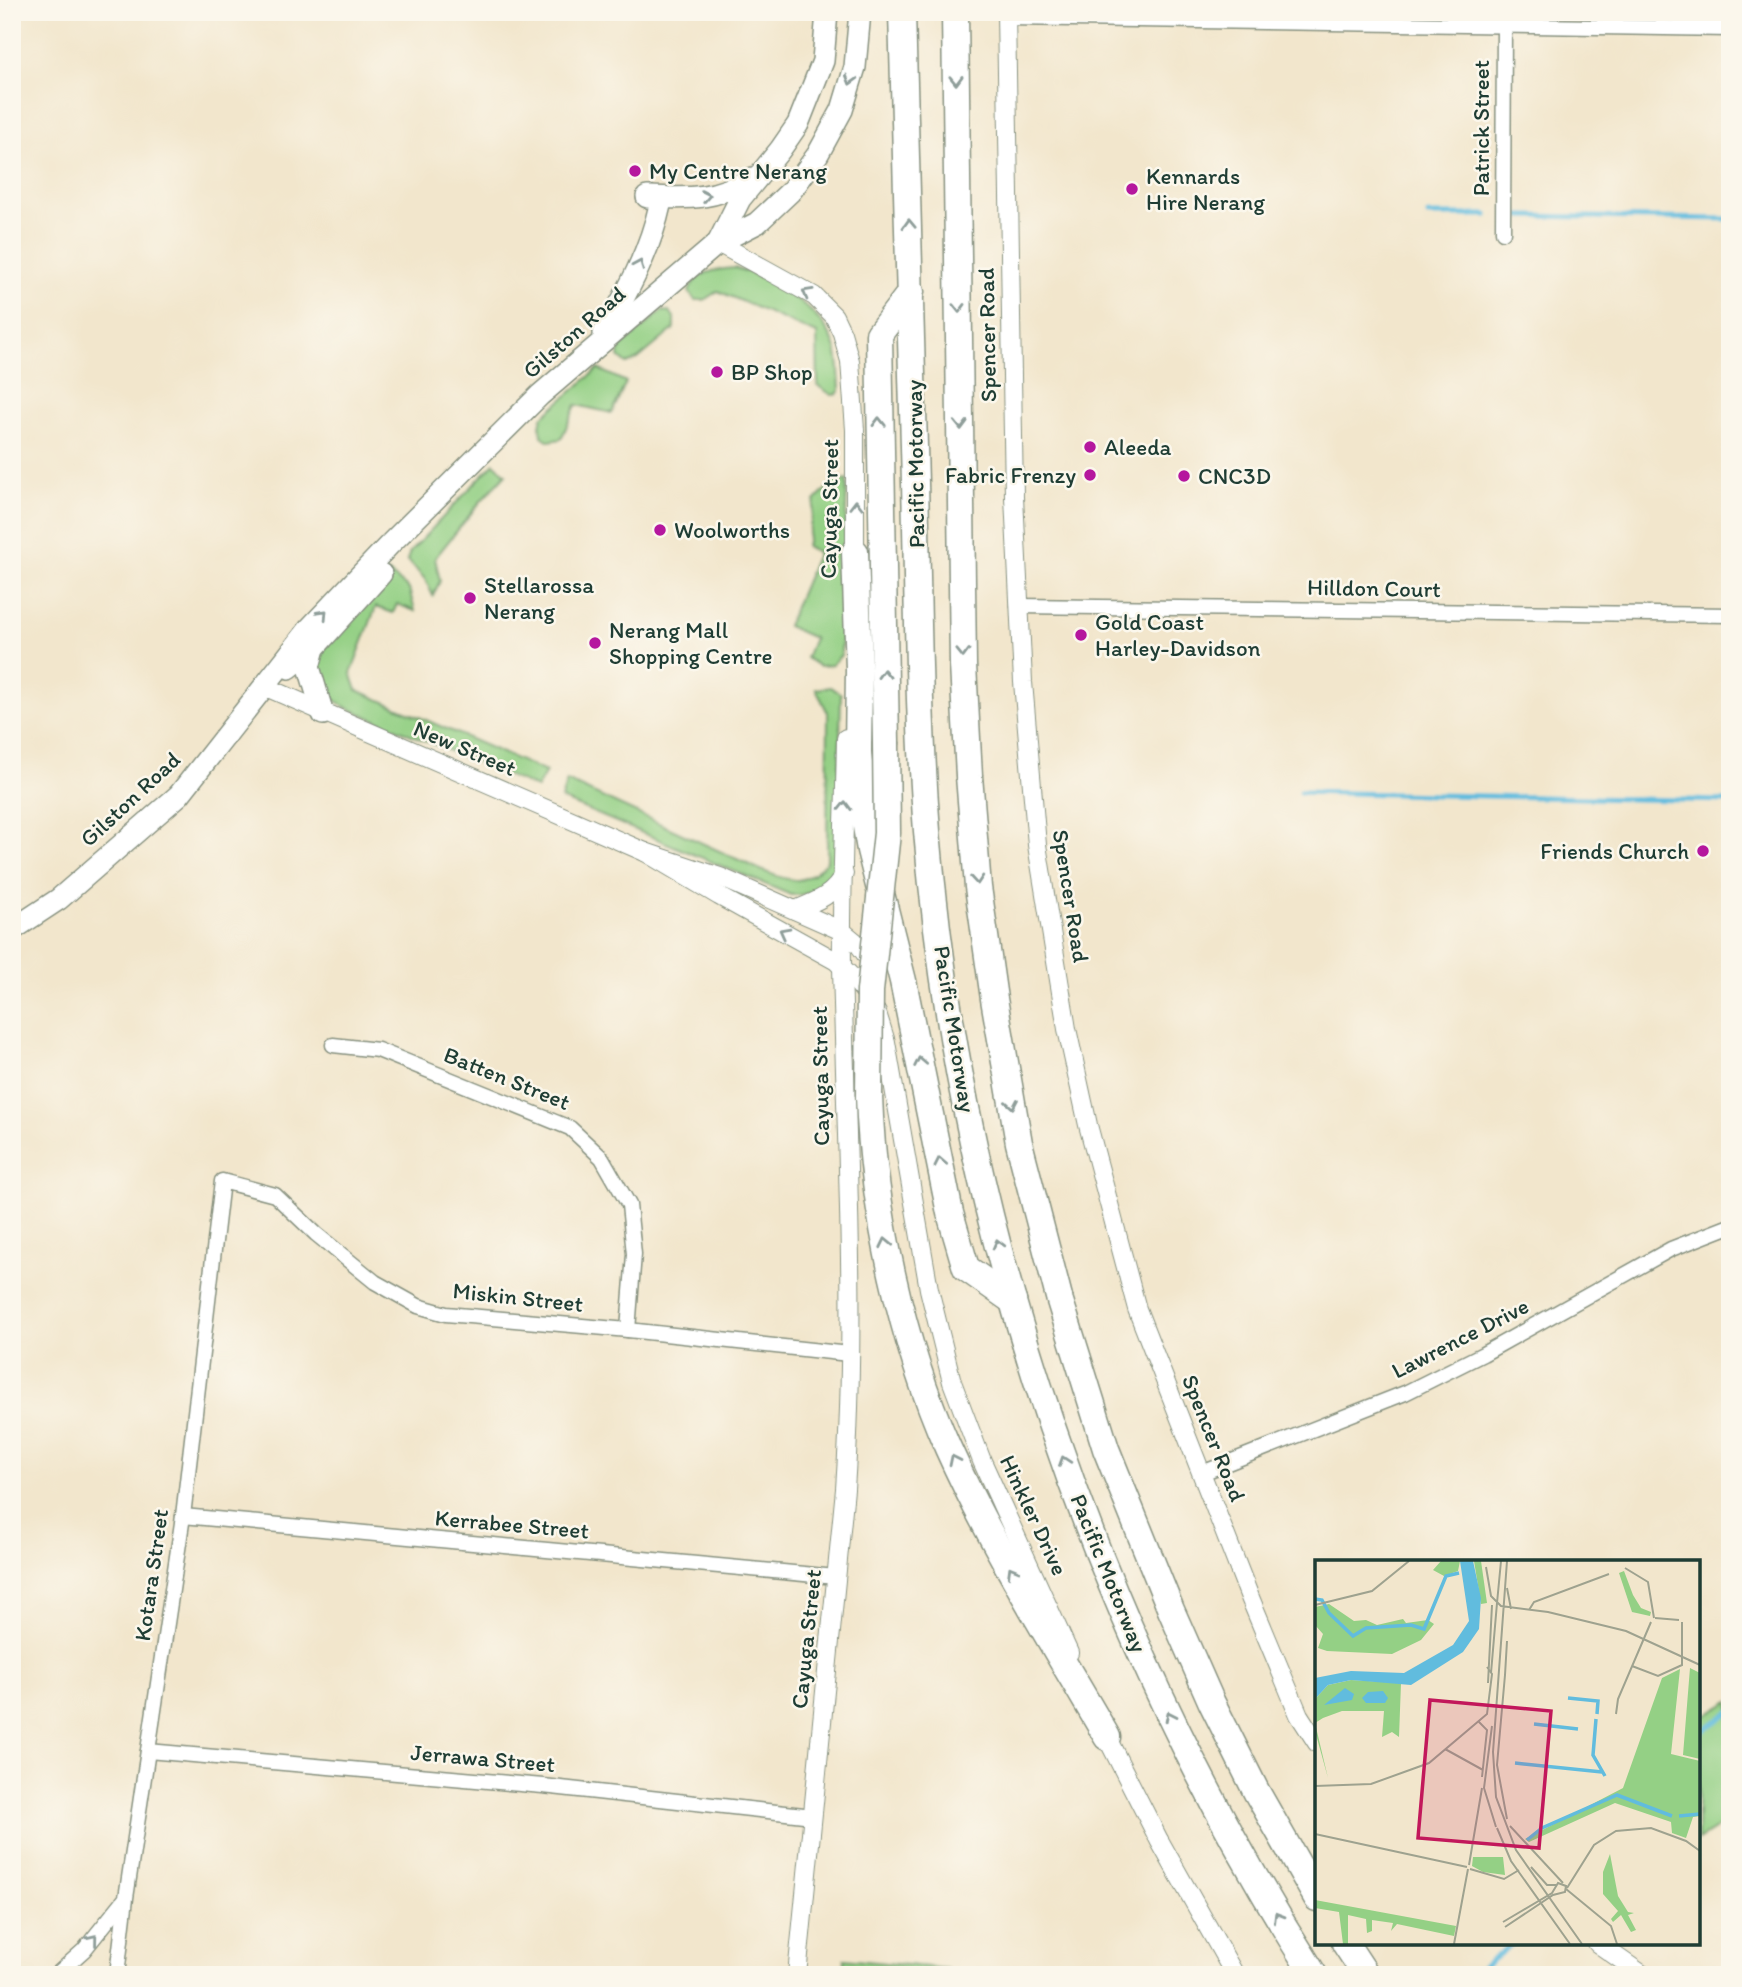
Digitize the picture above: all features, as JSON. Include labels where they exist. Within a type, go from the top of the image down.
[{"type":"highway","name":"Pacific Motorway","points":[[902,12],[919,676],[928,831],[957,1056],[990,1214],[1013,1301],[1066,1466],[1097,1548],[1159,1693],[1245,1863],[1314,1975]]},
{"type":"highway","name":"Pacific Motorway","points":[[955,12],[963,639],[969,776],[978,887],[1018,1143],[1060,1301],[1111,1461],[1212,1703],[1256,1791],[1315,1894]]},
{"type":"highway","points":[[911,292],[878,334],[887,821],[870,991],[870,1145],[886,1243],[901,1308],[947,1446],[977,1507],[1107,1737]]},
{"type":"highway","points":[[855,552],[859,669],[858,752],[870,850],[909,1008],[950,1213],[966,1268],[1013,1301]]},
{"type":"highway","points":[[1346,1945],[1366,1975]]},
{"type":"main road","points":[[718,243],[740,199],[799,124],[813,92],[825,48],[827,12]]},
{"type":"main road","points":[[718,243],[747,229],[765,216],[791,191],[818,154],[835,126],[849,87],[858,46],[860,12]]},
{"type":"main road","points":[[596,347],[629,289],[652,234],[654,201],[710,196],[761,174]]},
{"type":"main road","name":"Gilston Road","points":[[12,930],[59,899],[179,795],[322,615],[540,395],[718,243]]},
{"type":"main road","name":"Gilston Road","points":[[265,687],[314,648],[393,560],[470,465]]},
{"type":"main road","points":[[314,648],[309,667],[323,714]]},
{"type":"street","points":[[1006,15],[1730,29]]},
{"type":"street","name":"Spencer Road","points":[[1006,15],[1018,606],[1028,764],[1037,845],[1067,1028],[1088,1125],[1137,1309],[1299,1715],[1315,1740]]},
{"type":"street","name":"Patrick Street","points":[[1503,232],[1504,25]]},
{"type":"street","name":"Cayuga Street","points":[[718,243],[814,296],[834,316],[850,361],[855,430],[855,552],[848,665],[842,931],[848,1442],[797,1975]]},
{"type":"street","name":"Hilldon Court","points":[[1018,606],[1730,615]]},
{"type":"street","name":"New Street","points":[[265,687],[645,852],[720,877],[842,931]]},
{"type":"street","name":"New Street","points":[[645,852],[719,897],[821,951],[842,967]]},
{"type":"street","points":[[795,909],[827,895],[840,883],[844,874]]},
{"type":"street","name":"Hinkler Drive","points":[[842,931],[865,953],[878,978],[886,1042],[929,1289],[940,1341],[965,1423],[1107,1737],[1159,1840],[1235,1975]]},
{"type":"street","name":"Hinkler Drive","points":[[842,967],[861,986],[872,1003],[886,1042]]},
{"type":"street","name":"Batten Street","points":[[333,1045],[378,1050],[570,1128],[602,1158],[629,1205],[634,1254],[628,1330]]},
{"type":"street","name":"Miskin Street","points":[[222,1181],[275,1195],[316,1234],[375,1282],[418,1306],[446,1314],[849,1354]]},
{"type":"street","name":"Kotara Street","points":[[117,1975],[183,1516],[222,1181]]},
{"type":"street","name":"Lawrence Drive","points":[[1202,1474],[1405,1393],[1483,1354],[1671,1249],[1730,1226]]},
{"type":"street","name":"Kerrabee Street","points":[[183,1516],[836,1577]]},
{"type":"street","name":"Jerrawa Street","points":[[148,1751],[543,1786],[813,1816]]},
{"type":"street","points":[[56,1975],[84,1950],[126,1898]]},
{"type":"street","points":[[1600,1945],[1643,1975]]},
{"type":"green space","points":[[735,268],[780,287],[819,319],[837,351],[840,390],[837,394],[832,395],[818,386],[817,334],[718,291],[704,300],[695,300],[689,292],[701,276]]},
{"type":"green space","points":[[662,311],[670,312],[674,317],[674,329],[638,359],[627,364],[619,357],[620,348]]},
{"type":"green space","points":[[598,369],[626,382],[612,413],[576,405],[561,439],[549,441],[542,436],[542,417]]},
{"type":"green space","points":[[494,463],[506,474],[435,558],[440,581],[433,596],[425,579],[407,560],[410,552]]},
{"type":"green space","points":[[847,480],[841,655],[832,665],[819,666],[806,658],[814,638],[787,626],[818,552],[806,547],[815,501],[834,481]]},
{"type":"green space","points":[[389,573],[409,589],[415,611],[397,604],[393,613],[376,607],[351,673],[357,690],[546,772],[537,788],[343,706],[322,684],[319,662],[323,651],[339,628]]},
{"type":"green space","points":[[831,687],[841,694],[837,863],[826,884],[814,891],[791,895],[561,799],[567,781],[763,871],[791,880],[804,878],[827,861],[828,713],[816,689]]},
{"type":"green space","points":[[1730,1701],[1730,1820],[1700,1839],[1700,1719]]},
{"type":"green space","points":[[844,1959],[947,1969],[946,1975],[843,1975]]},
{"type":"waterway","points":[[1428,215],[1487,215]]},
{"type":"waterway","points":[[1520,216],[1730,219]]},
{"type":"waterway","points":[[1300,792],[1730,801]]},
{"type":"waterway","points":[[1700,1733],[1730,1711]]},
{"type":"waterway","points":[[1473,1975],[1510,1945]]},
{"type":"place","name":"My Centre Nerang","points":[[635,171]]},
{"type":"place","name":"Kennards Hire Nerang","points":[[1132,189]]},
{"type":"place","name":"BP Shop","points":[[717,372]]},
{"type":"place","name":"Aleeda","points":[[1090,447]]},
{"type":"place","name":"Fabric Frenzy","points":[[1090,475]]},
{"type":"place","name":"CNC3D","points":[[1184,476]]},
{"type":"place","name":"Woolworths","points":[[660,530]]},
{"type":"place","name":"Stellarossa Nerang","points":[[470,598]]},
{"type":"place","name":"Gold Coast Harley-Davidson","points":[[1081,635]]},
{"type":"place","name":"Nerang Mall Shopping Centre","points":[[595,643]]},
{"type":"place","name":"Friends Church","points":[[1703,851]]}]
